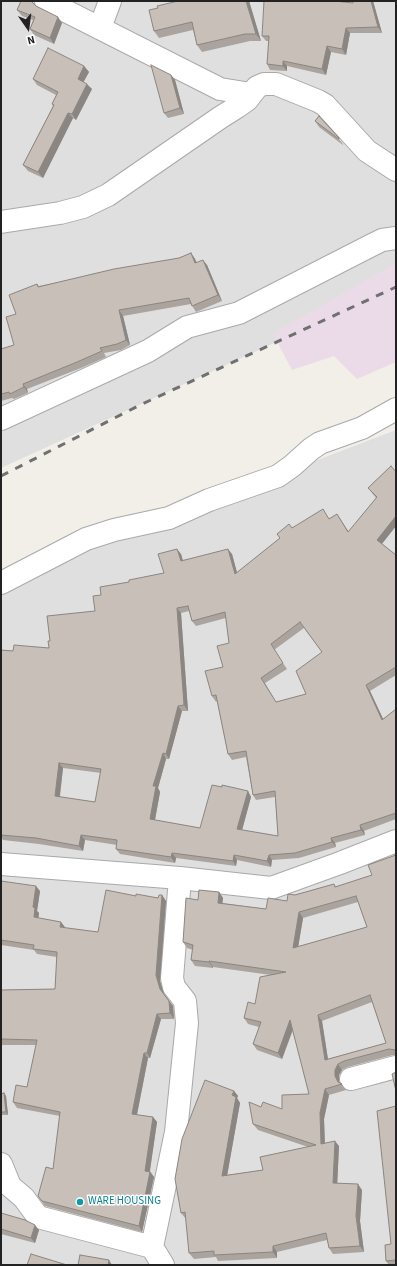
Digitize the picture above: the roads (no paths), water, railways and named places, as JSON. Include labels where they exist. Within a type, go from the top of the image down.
[{"type":"street","points":[[46,1],[220,89],[251,94]]},
{"type":"street","points":[[100,28],[110,1]]},
{"type":"street","points":[[1,222],[60,213],[83,207],[108,195],[221,117],[237,108],[246,100],[256,87],[264,84],[276,84],[318,101],[330,109],[367,151],[396,170]]},
{"type":"street","points":[[1,420],[148,351],[187,327],[239,313],[382,240],[396,238]]},
{"type":"street","points":[[1,583],[86,540],[114,530],[170,518],[209,500],[278,476],[320,443],[362,428],[396,409]]},
{"type":"street","points":[[1,864],[180,878],[270,888],[396,841]]},
{"type":"street","points":[[1,1164],[10,1186],[24,1198],[38,1217],[158,1256],[176,1132],[187,1023],[185,1001],[174,987],[172,978],[180,878]]},
{"type":"street","points":[[351,1079],[396,1068]]},
{"type":"railway","points":[[1,476],[140,405],[396,287]]},
{"type":"place","name":"WARE HOUSING","points":[[80,1202]]}]
